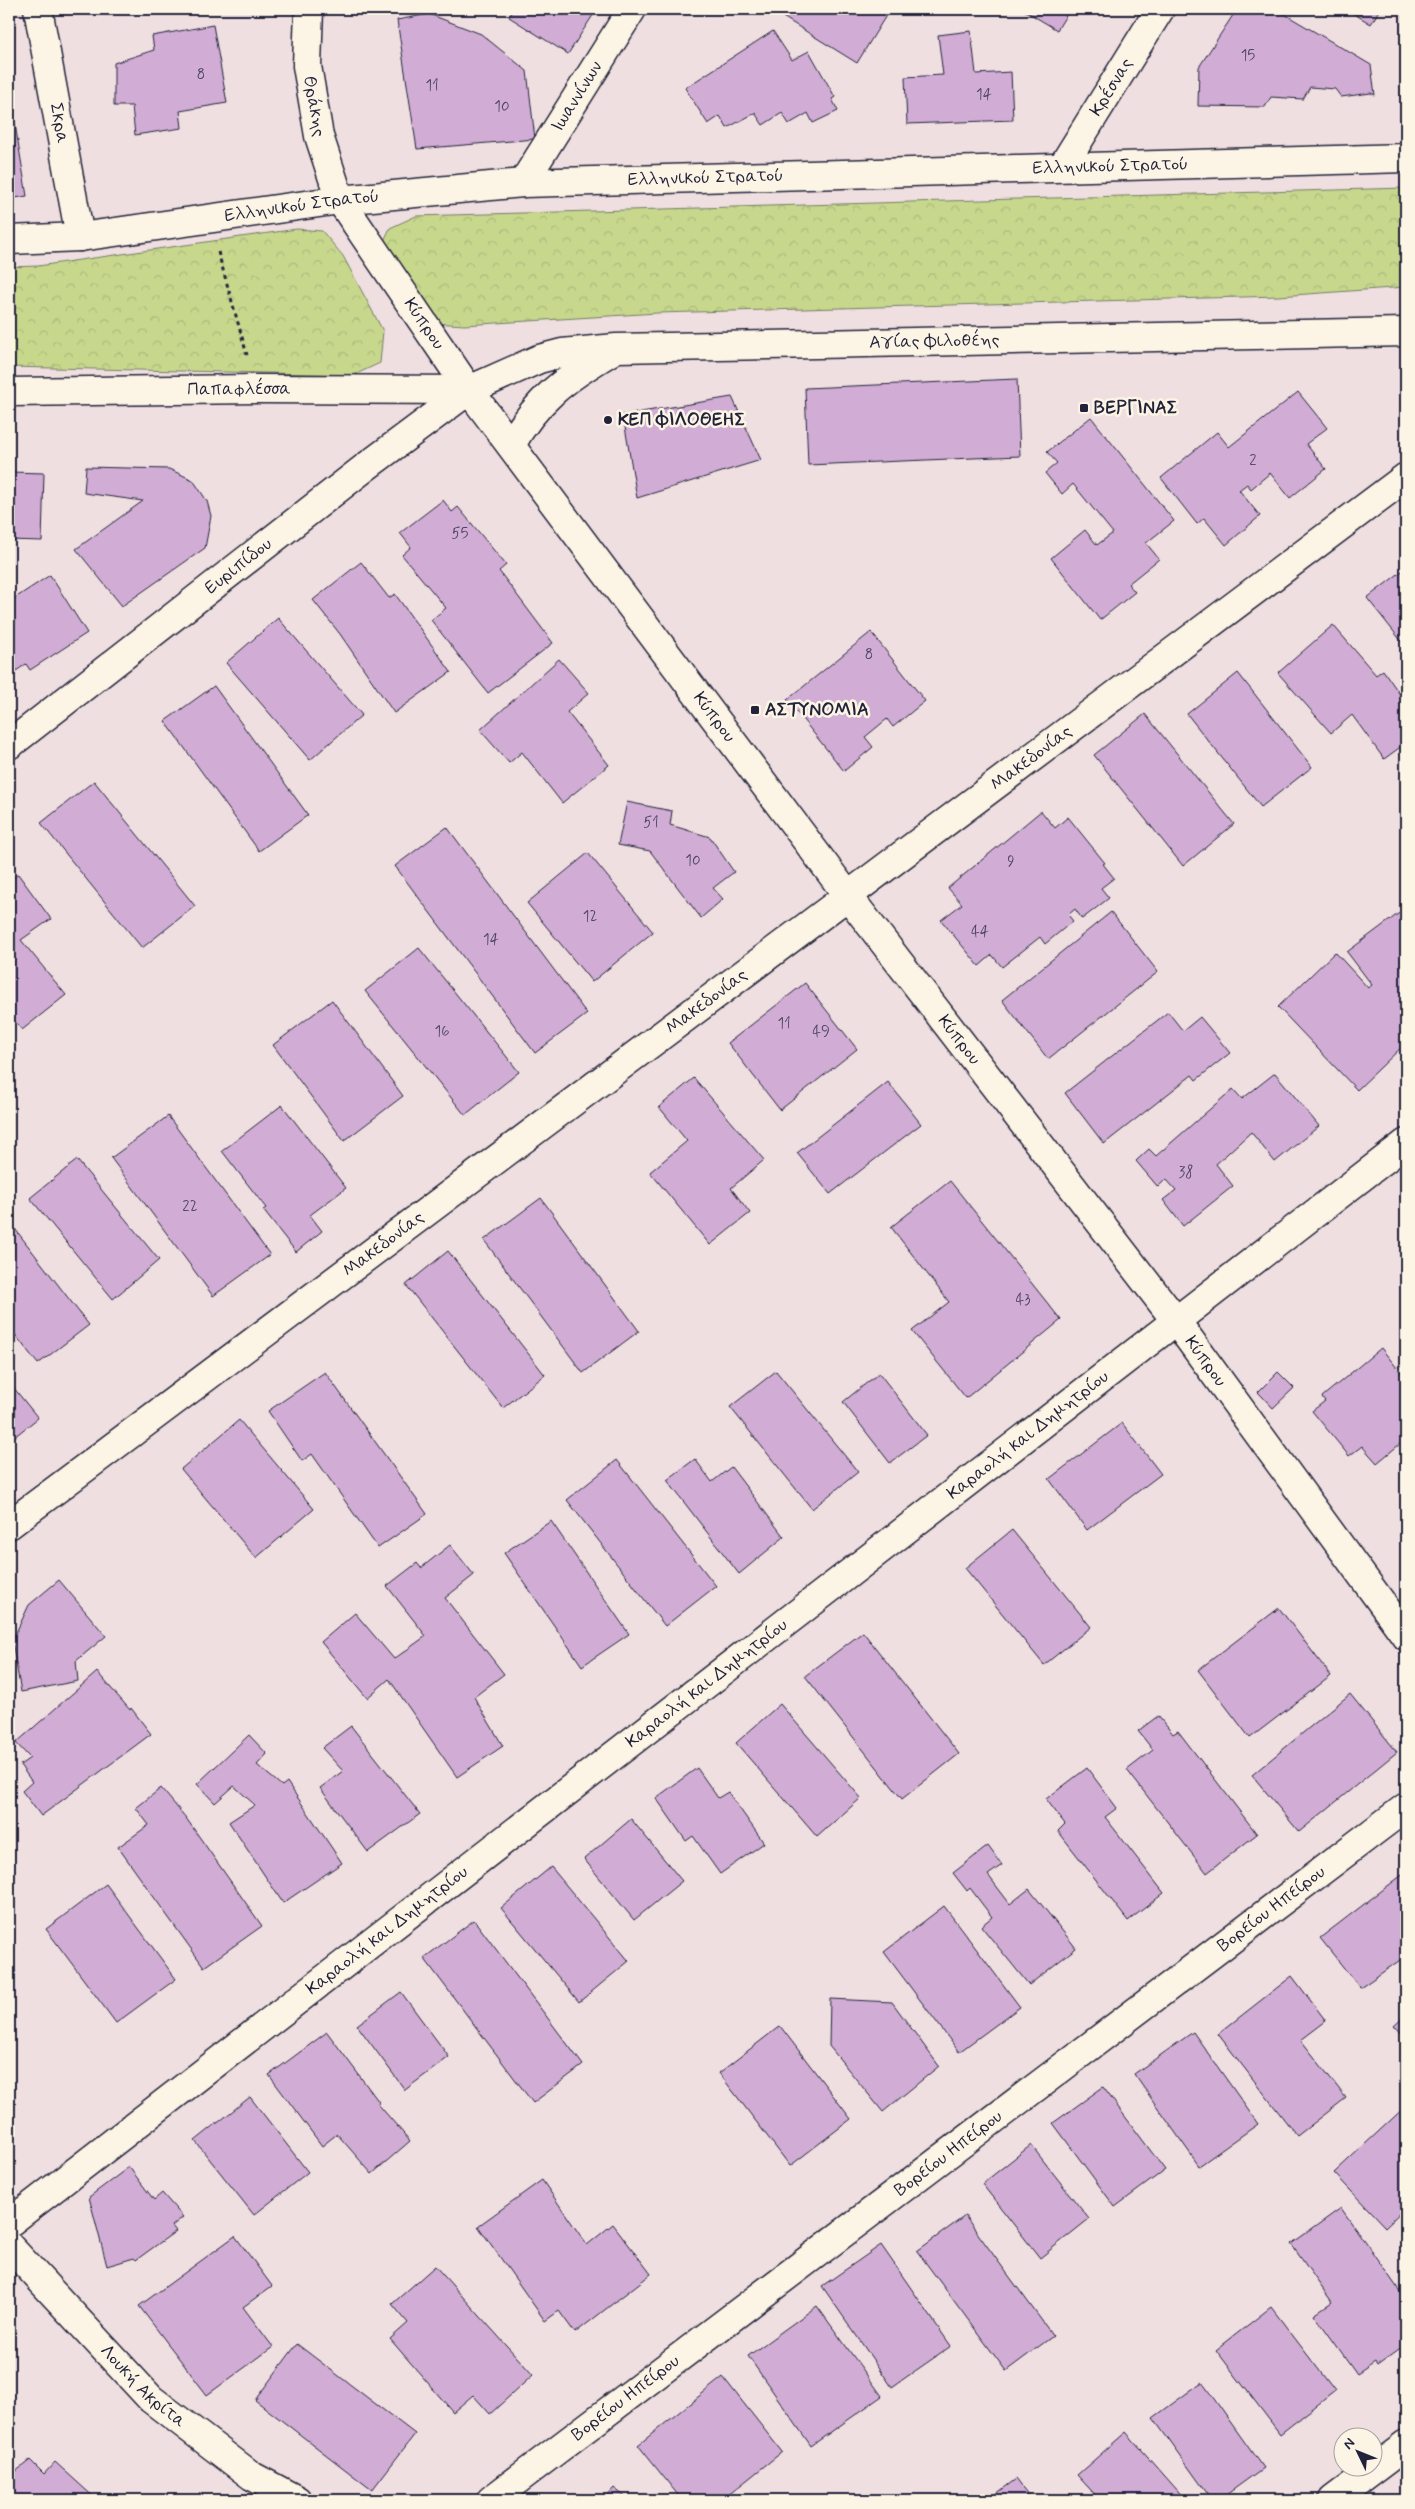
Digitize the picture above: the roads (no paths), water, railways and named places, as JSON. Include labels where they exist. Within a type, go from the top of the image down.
[{"type":"street","name":"Σκρα","points":[[38,9],[80,237]]},
{"type":"street","name":"Θράκης","points":[[309,9],[307,66],[319,136],[340,200]]},
{"type":"street","name":"Ιωαννίνων","points":[[523,183],[632,9]]},
{"type":"street","name":"Κρέσνας","points":[[1062,167],[1160,9]]},
{"type":"street","name":"Ελληνικού Στρατού","points":[[9,240],[80,237],[340,200],[523,183],[1406,158]]},
{"type":"street","name":"Κύπρου","points":[[340,200],[469,390],[848,896],[1176,1321],[1406,1636]]},
{"type":"street","name":"Αγίας Φιλοθέης","points":[[469,390],[539,359],[562,353],[616,348],[1406,332]]},
{"type":"street","points":[[511,445],[520,428],[552,391],[575,373],[616,348]]},
{"type":"street","name":"Παπαφλέσσα","points":[[9,392],[256,389],[469,390]]},
{"type":"street","name":"Ευριπίδου","points":[[9,745],[366,466],[469,390]]},
{"type":"street","name":"Μακεδονίας","points":[[9,1525],[1406,477]]},
{"type":"street","name":"Καραολή και Δημητρίου","points":[[9,2223],[1406,1143]]},
{"type":"street","name":"Βορείου Ηπείρου","points":[[491,2500],[1406,1807]]},
{"type":"street","name":"Λουκή Ακρίτα","points":[[9,2246],[150,2399],[252,2476],[297,2500]]},
{"type":"street","points":[[1333,2500],[1406,2445]]},
{"type":"place","name":"ΒΕΡΓΙΝΑΣ","points":[[1084,408]]},
{"type":"place","name":"ΚΕΠ ΦΙΛΟΘΕΗΣ","points":[[608,420]]},
{"type":"place","name":"ΑΣΤΥΝΟΜΙΑ","points":[[755,710]]}]
